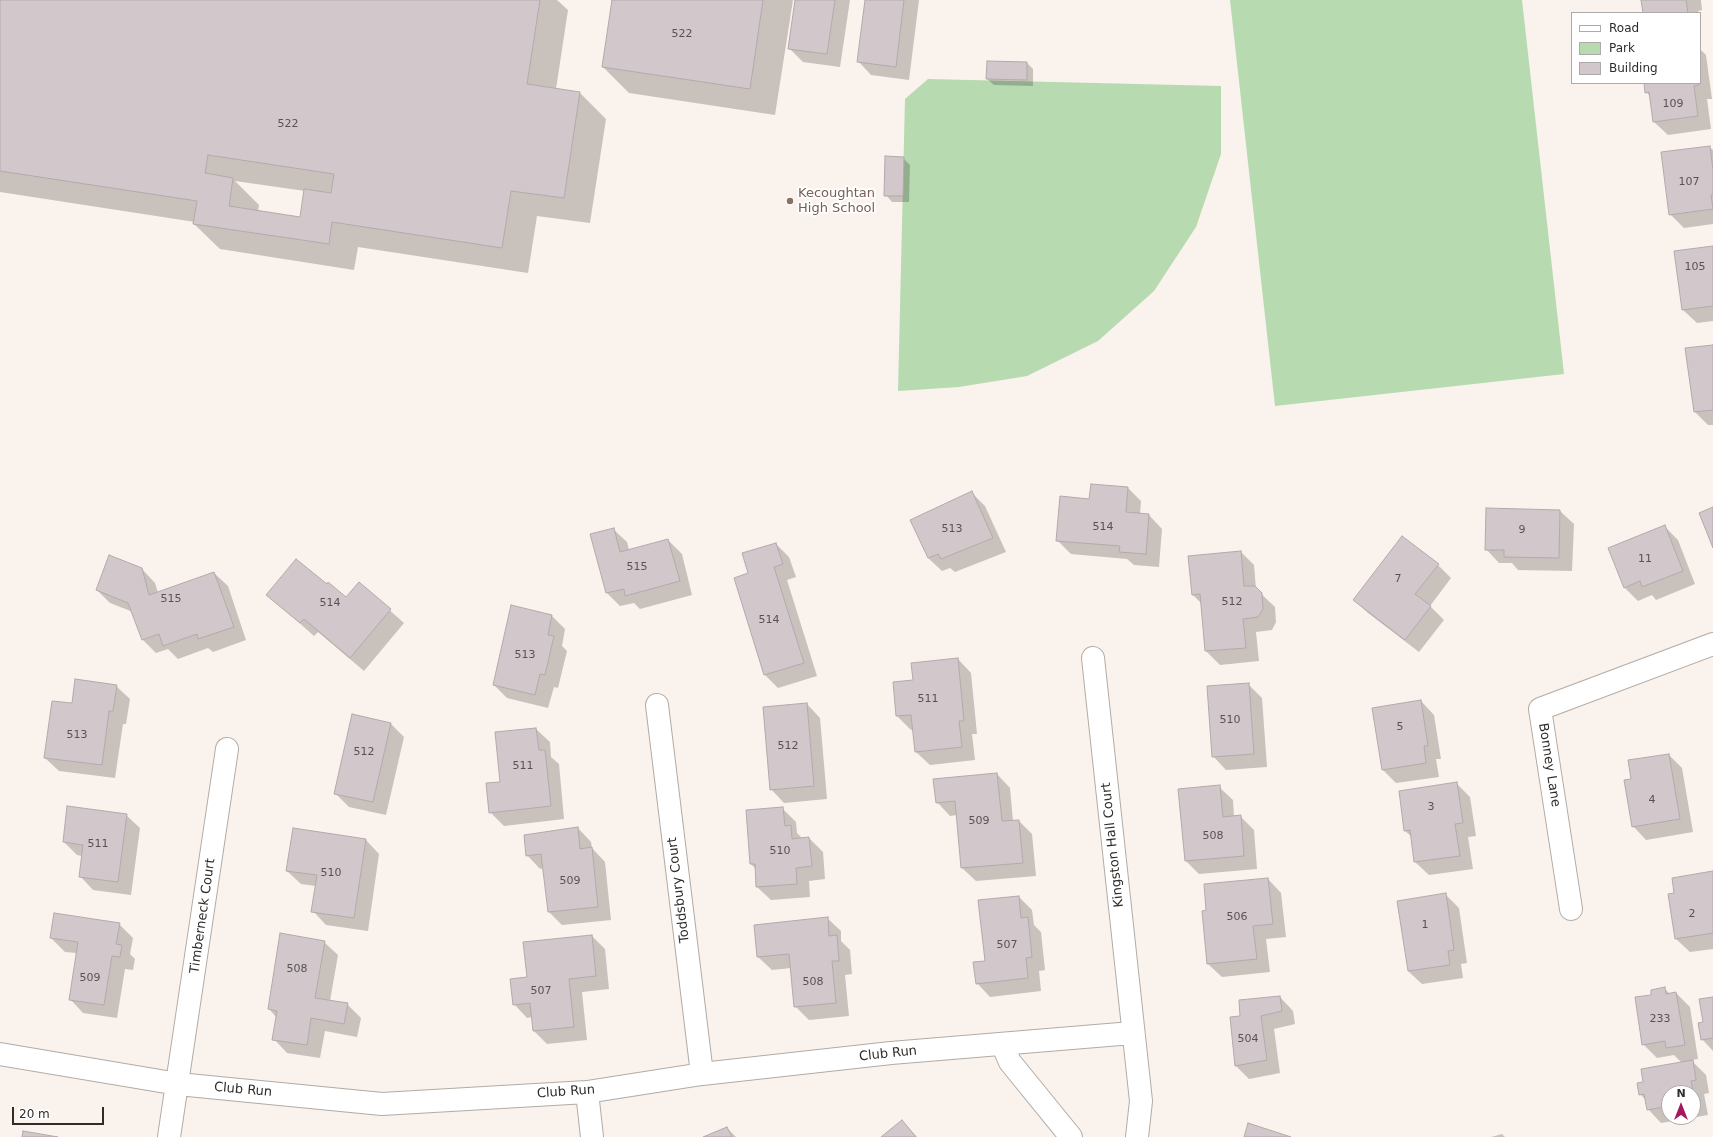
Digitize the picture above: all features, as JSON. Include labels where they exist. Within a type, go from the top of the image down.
[{"type":"street","name":"Bonney Lane","points":[[1571,909],[1540,709],[1713,644]]},
{"type":"street","name":"Kingston Hall Court","points":[[1093,658],[1132,1032],[1141,1101],[1137,1137]]},
{"type":"street","name":"Toddsbury Court","points":[[657,705],[702,1074]]},
{"type":"street","name":"Timberneck Court","points":[[169,1137],[227,749]]},
{"type":"street","name":"Club Run","points":[[0,1054],[178,1084],[382,1104],[587,1092],[702,1074],[891,1054],[1132,1032]]},
{"type":"street","points":[[1002,1044],[1010,1062],[1071,1137]]},
{"type":"street","points":[[587,1092],[592,1137]]},
{"type":"green space","points":[[1230,0],[1522,0],[1564,374],[1275,406]]},
{"type":"green space","points":[[928,79],[1221,86],[1221,154],[1196,227],[1154,291],[1098,341],[1027,376],[959,387],[898,391],[905,99]]},
{"type":"building","points":[[0,0],[540,0],[527,84],[580,92],[564,198],[511,191],[502,248],[332,222],[329,244],[193,224],[197,201],[0,171]],"holes":[[[208,155],[334,174],[331,193],[304,189],[300,217],[229,206],[233,178],[205,173]]]},
{"type":"building","points":[[612,0],[763,0],[750,89],[602,67]]},
{"type":"building","points":[[795,0],[835,0],[827,54],[788,49]]},
{"type":"building","points":[[865,0],[904,0],[896,67],[857,62]]},
{"type":"building","points":[[1641,0],[1686,0],[1688,12],[1643,12]]},
{"type":"building","points":[[987,61],[1027,62],[1027,80],[986,79]]},
{"type":"building","points":[[1644,84],[1699,84],[1694,86],[1698,116],[1653,122],[1649,92],[1645,93]]},
{"type":"building","points":[[1710,146],[1713,170],[1713,194],[1711,195],[1713,209],[1669,215],[1661,152]]},
{"type":"building","points":[[885,156],[904,157],[903,196],[884,196]]},
{"type":"building","points":[[1713,246],[1713,306],[1682,310],[1674,251]]},
{"type":"building","points":[[1713,345],[1713,410],[1694,412],[1685,348]]},
{"type":"building","points":[[1091,484],[1128,487],[1126,512],[1149,514],[1146,554],[1119,552],[1120,546],[1056,541],[1060,496],[1089,499]]},
{"type":"building","points":[[972,491],[993,538],[941,559],[938,554],[928,558],[910,520]]},
{"type":"building","points":[[1713,507],[1713,548],[1699,513]]},
{"type":"building","points":[[1486,508],[1560,510],[1559,558],[1504,557],[1504,550],[1485,550]]},
{"type":"building","points":[[1665,525],[1683,571],[1642,587],[1640,581],[1624,588],[1608,548]]},
{"type":"building","points":[[614,528],[620,552],[668,539],[680,581],[625,596],[624,589],[606,593],[590,534]]},
{"type":"building","points":[[1402,536],[1439,564],[1415,594],[1431,606],[1405,640],[1353,600]]},
{"type":"building","points":[[776,543],[783,564],[774,567],[804,663],[764,675],[734,578],[748,573],[742,553]]},
{"type":"building","points":[[1241,551],[1244,586],[1255,586],[1262,593],[1263,609],[1258,617],[1243,619],[1246,648],[1205,651],[1200,594],[1192,595],[1188,556]]},
{"type":"building","points":[[109,555],[142,568],[149,595],[214,572],[234,627],[198,639],[197,634],[163,646],[159,634],[142,640],[128,603],[96,590]]},
{"type":"building","points":[[296,559],[346,597],[359,582],[391,609],[350,658],[304,619],[300,623],[266,595]]},
{"type":"building","points":[[511,605],[552,615],[548,635],[554,636],[545,675],[540,674],[535,695],[493,685]]},
{"type":"building","points":[[958,658],[964,721],[959,721],[962,747],[915,752],[911,715],[896,716],[893,682],[913,680],[911,663]]},
{"type":"building","points":[[75,679],[117,685],[113,711],[109,711],[102,765],[44,758],[52,701],[72,703]]},
{"type":"building","points":[[1249,683],[1254,754],[1212,757],[1207,686]]},
{"type":"building","points":[[1421,700],[1428,746],[1424,746],[1426,763],[1382,770],[1372,708]]},
{"type":"building","points":[[807,703],[814,786],[770,790],[763,707]]},
{"type":"building","points":[[352,714],[391,723],[373,802],[334,794]]},
{"type":"building","points":[[536,728],[539,750],[545,750],[551,806],[489,813],[486,783],[500,782],[495,732]]},
{"type":"building","points":[[1669,754],[1680,819],[1632,827],[1624,780],[1631,779],[1628,760]]},
{"type":"building","points":[[997,773],[1002,821],[1019,820],[1023,863],[961,868],[955,801],[936,803],[933,779]]},
{"type":"building","points":[[1457,782],[1463,823],[1455,824],[1460,856],[1414,862],[1410,830],[1404,831],[1399,791]]},
{"type":"building","points":[[1220,785],[1223,817],[1241,815],[1244,856],[1185,861],[1178,789]]},
{"type":"building","points":[[67,806],[127,814],[118,882],[79,877],[83,845],[63,842]]},
{"type":"building","points":[[783,807],[785,826],[791,825],[792,839],[809,837],[812,866],[796,868],[797,884],[756,887],[755,864],[750,864],[746,810]]},
{"type":"building","points":[[578,827],[580,849],[592,847],[598,907],[548,912],[541,854],[526,856],[524,835]]},
{"type":"building","points":[[293,828],[366,839],[354,918],[311,912],[317,875],[286,871]]},
{"type":"building","points":[[1713,871],[1713,933],[1675,939],[1668,894],[1674,893],[1672,878]]},
{"type":"building","points":[[1268,878],[1273,924],[1253,926],[1257,959],[1207,964],[1202,911],[1206,910],[1204,884]]},
{"type":"building","points":[[1446,893],[1454,950],[1448,951],[1450,965],[1408,971],[1397,901]]},
{"type":"building","points":[[1019,896],[1021,918],[1028,917],[1032,957],[1026,958],[1028,978],[976,984],[973,962],[985,961],[978,900]]},
{"type":"building","points":[[54,913],[120,923],[116,944],[122,945],[120,957],[112,956],[104,1005],[69,1000],[78,942],[50,938]]},
{"type":"building","points":[[828,917],[829,936],[837,935],[839,961],[832,961],[836,1003],[794,1007],[789,954],[757,957],[754,925]]},
{"type":"building","points":[[280,933],[325,941],[315,998],[348,1003],[344,1024],[311,1018],[307,1045],[272,1040],[277,1011],[268,1009]]},
{"type":"building","points":[[592,935],[596,976],[569,979],[574,1027],[533,1031],[530,1003],[513,1005],[510,979],[527,977],[523,942]]},
{"type":"building","points":[[1665,987],[1666,994],[1676,992],[1685,1045],[1666,1048],[1665,1041],[1642,1045],[1635,997],[1651,995],[1651,990]]},
{"type":"building","points":[[1280,996],[1282,1011],[1261,1016],[1267,1060],[1235,1066],[1230,1017],[1240,1016],[1239,1000]]},
{"type":"building","points":[[1713,997],[1713,1038],[1701,1040],[1698,1023],[1703,1022],[1699,999]]},
{"type":"building","points":[[1693,1060],[1696,1080],[1691,1081],[1692,1085],[1661,1085],[1661,1107],[1647,1110],[1644,1094],[1639,1095],[1637,1083],[1643,1082],[1641,1069]]},
{"type":"building","points":[[902,1120],[916,1137],[881,1137]]},
{"type":"building","points":[[1248,1123],[1291,1137],[1244,1137]]},
{"type":"building","points":[[727,1127],[732,1137],[703,1137]]},
{"type":"building","points":[[23,1131],[58,1137],[22,1137]]},
{"type":"place","name":"Kecoughtan High School","points":[[790,201]]}]
